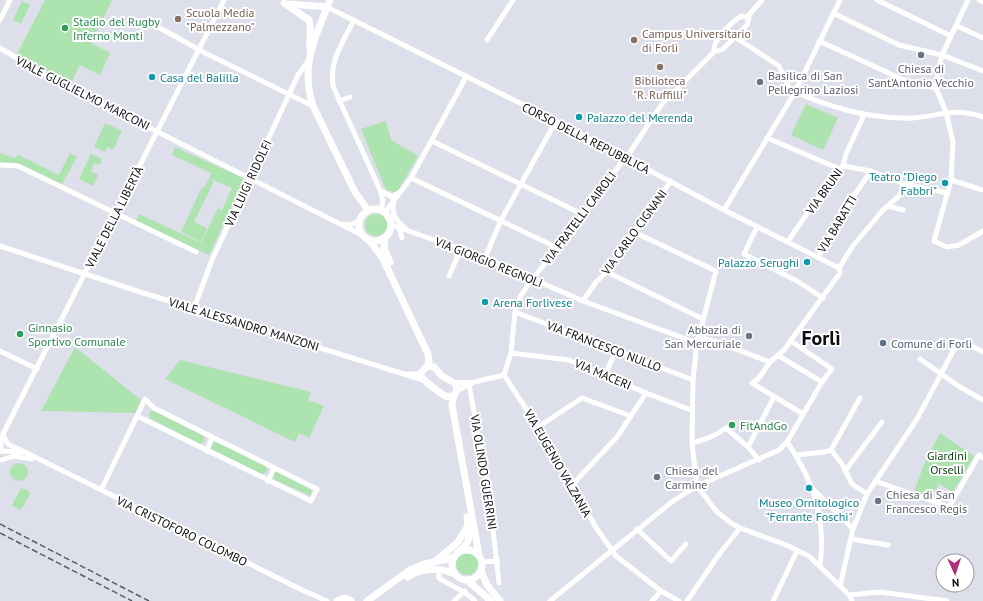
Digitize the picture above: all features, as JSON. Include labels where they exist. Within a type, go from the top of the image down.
[{"type":"main road","points":[[284,2],[299,0]]},
{"type":"main road","points":[[322,0],[328,3]]},
{"type":"main road","points":[[284,2],[328,3]]},
{"type":"main road","points":[[284,2],[309,20],[311,24],[309,40],[310,51]]},
{"type":"main road","points":[[328,3],[310,51],[308,61],[308,85],[313,106],[355,192],[368,210]]},
{"type":"main road","points":[[355,192],[360,219],[359,228],[362,235],[369,240],[382,257],[428,354],[430,367],[454,383],[456,393],[452,405],[481,558],[481,571],[487,585],[500,601]]},
{"type":"main road","points":[[368,210],[383,211],[395,226],[385,238],[377,241],[369,240]]},
{"type":"main road","points":[[360,219],[368,210]]},
{"type":"main road","points":[[385,238],[384,248],[386,255],[431,352],[430,367],[422,377],[447,397],[469,540],[466,546],[453,558],[452,568],[455,574]]},
{"type":"main road","points":[[447,397],[456,393]]},
{"type":"main road","points":[[433,563],[458,542],[468,526]]},
{"type":"main road","points":[[458,552],[469,549],[481,558]]},
{"type":"main road","points":[[367,601],[410,570],[453,558]]},
{"type":"main road","points":[[373,601],[411,574],[439,569],[468,580],[491,601]]},
{"type":"main road","points":[[468,580],[477,577],[481,571]]},
{"type":"main road","points":[[337,601],[345,598],[351,601]]},
{"type":"street","points":[[0,20],[10,0]]},
{"type":"street","name":"VIALE DELLA LIBERTÀ","points":[[0,451],[2,435],[224,0]]},
{"type":"street","points":[[487,40],[513,0]]},
{"type":"street","points":[[748,16],[749,21],[747,25],[723,49],[715,51],[713,48],[714,43],[738,17],[748,16],[762,0]]},
{"type":"street","points":[[724,210],[795,92],[840,0]]},
{"type":"street","points":[[877,0],[951,36]]},
{"type":"street","points":[[968,0],[942,55],[938,71],[936,88],[946,112],[952,142],[951,180],[934,241],[947,247],[959,245],[983,231]]},
{"type":"street","points":[[979,0],[983,2]]},
{"type":"street","name":"CORSO DELLA REPUBBLICA","points":[[328,3],[354,20],[556,121],[724,210],[788,241],[840,270]]},
{"type":"street","points":[[833,13],[899,45],[942,55],[983,71]]},
{"type":"street","points":[[354,20],[332,64],[333,86],[380,190],[383,201],[383,211]]},
{"type":"street","points":[[957,26],[983,38]]},
{"type":"street","points":[[160,28],[212,56],[313,106]]},
{"type":"street","points":[[735,37],[779,66],[791,92],[795,92],[824,104],[864,115],[925,118],[946,112],[969,112],[983,117]]},
{"type":"street","points":[[819,42],[906,82],[936,88]]},
{"type":"street","name":"VIALE GUGLIELMO MARCONI","points":[[0,48],[45,76],[158,131],[342,224],[353,232],[362,235]]},
{"type":"street","name":"VIA FRATELLI CAIROLI","points":[[504,375],[511,353],[515,312],[520,297],[533,278],[584,214],[662,104],[715,51]]},
{"type":"street","name":"VIALE GUGLIELMO MARCONI","points":[[0,52],[9,55]]},
{"type":"street","name":"VIA LUIGI RIDOLFI","points":[[194,308],[212,260],[298,75],[308,61]]},
{"type":"street","points":[[383,211],[411,178],[466,77]]},
{"type":"street","points":[[339,100],[350,97]]},
{"type":"street","name":"VIA BRUNI","points":[[788,241],[831,179],[842,168],[846,154],[864,115]]},
{"type":"street","points":[[485,258],[501,220],[556,121]]},
{"type":"street","points":[[768,138],[842,168],[871,171],[905,184],[948,193]]},
{"type":"street","points":[[432,141],[584,214]]},
{"type":"street","points":[[0,165],[18,166],[196,252]]},
{"type":"street","name":"VIA BARATTI","points":[[818,257],[853,197],[871,171]]},
{"type":"street","points":[[411,178],[558,248]]},
{"type":"street","points":[[951,180],[983,190]]},
{"type":"street","name":"VIA CARLO CIGNANI","points":[[582,300],[596,282],[607,272],[636,233],[671,181]]},
{"type":"street","points":[[803,414],[752,383],[791,341],[823,298],[852,247],[900,196],[905,184]]},
{"type":"street","points":[[380,190],[392,197],[400,192]]},
{"type":"street","points":[[394,199],[393,215],[408,231]]},
{"type":"street","points":[[889,206],[903,210]]},
{"type":"street","points":[[342,224],[350,225],[360,219]]},
{"type":"street","points":[[395,226],[402,238]]},
{"type":"street","name":"VIA GIORGIO REGNOLI","points":[[395,226],[485,258],[582,300],[698,340],[717,342],[770,362]]},
{"type":"street","points":[[757,227],[744,254],[797,281],[823,298]]},
{"type":"street","points":[[636,233],[716,271],[698,340],[693,380],[691,410],[692,443],[697,486],[717,512],[740,528],[809,556],[849,595],[852,601]]},
{"type":"street","name":"VIALE ALESSANDRO MANZONI","points":[[0,246],[403,374],[422,377]]},
{"type":"street","points":[[449,276],[461,249]]},
{"type":"street","points":[[607,272],[703,319]]},
{"type":"street","name":"VIA FRANCESCO NULLO","points":[[515,312],[693,380]]},
{"type":"street","points":[[550,601],[673,501],[697,486],[779,450],[787,442],[822,382],[832,369],[791,341]]},
{"type":"street","points":[[840,586],[853,529],[867,494],[917,419],[941,373],[960,342]]},
{"type":"street","points":[[968,344],[983,352]]},
{"type":"street","points":[[605,375],[616,350]]},
{"type":"street","points":[[0,351],[37,369]]},
{"type":"street","name":"VIA MACERI","points":[[511,353],[568,360],[691,410]]},
{"type":"street","points":[[778,356],[822,382]]},
{"type":"street","points":[[920,359],[960,387],[983,400]]},
{"type":"street","points":[[454,383],[474,382],[504,375]]},
{"type":"street","name":"VIA EUGENIO VALZANIA","points":[[504,375],[538,427],[571,486],[612,551],[616,556],[661,591],[679,601]]},
{"type":"street","points":[[456,393],[474,382]]},
{"type":"street","name":"VIA OLINDO GUERRINI","points":[[469,385],[488,485],[498,561],[499,583]]},
{"type":"street","points":[[571,486],[617,437],[646,393]]},
{"type":"street","points":[[748,447],[774,397]]},
{"type":"street","points":[[538,427],[582,398],[631,416]]},
{"type":"street","points":[[796,456],[831,450],[860,398]]},
{"type":"street","points":[[101,490],[145,399],[154,408],[317,489],[311,501],[137,416]]},
{"type":"street","points":[[845,471],[882,422]]},
{"type":"street","points":[[692,443],[717,434],[726,428],[748,447],[759,460]]},
{"type":"street","points":[[2,435],[8,444],[38,460]]},
{"type":"street","points":[[207,451],[212,437]]},
{"type":"street","points":[[787,442],[812,487],[821,520],[823,543],[820,566]]},
{"type":"street","points":[[831,450],[852,484],[867,494]]},
{"type":"street","points":[[25,452],[0,451],[1,462],[14,456],[38,460]]},
{"type":"street","points":[[875,481],[912,492],[949,507],[981,457]]},
{"type":"street","name":"VIA CRISTOFORO COLOMBO","points":[[38,460],[327,601]]},
{"type":"street","points":[[268,481],[274,468]]},
{"type":"street","points":[[812,487],[853,529]]},
{"type":"street","points":[[687,601],[720,553],[740,528]]},
{"type":"street","points":[[637,530],[671,562],[686,544]]},
{"type":"street","points":[[851,539],[888,545]]},
{"type":"street","points":[[773,601],[797,551]]},
{"type":"street","points":[[481,558],[498,561]]},
{"type":"street","points":[[439,569],[439,578],[447,584],[465,591],[474,601]]},
{"type":"street","points":[[454,601],[465,591]]},
{"type":"street","points":[[652,601],[661,591]]},
{"type":"street","points":[[849,595],[880,592],[947,601]]},
{"type":"green space","name":"Stadio del Rugby Inferno Monti","points":[[45,0],[112,0],[91,43],[110,53],[100,75],[80,65],[71,83],[16,56]]},
{"type":"green space","points":[[22,1],[30,5],[21,24],[13,20]]},
{"type":"green space","points":[[806,104],[838,118],[823,150],[791,135]]},
{"type":"green space","points":[[386,121],[391,140],[418,156],[399,189],[394,192],[386,190],[361,129]]},
{"type":"green space","points":[[105,123],[122,131],[113,150],[107,147],[105,152],[94,147]]},
{"type":"green space","points":[[175,147],[245,179],[209,255],[136,221],[139,214],[201,243],[218,208],[222,210],[232,188],[209,178],[211,173],[172,155]]},
{"type":"green space","points":[[0,153],[14,158],[19,155],[59,175],[70,153],[77,157],[62,184],[18,163],[0,162]]},
{"type":"green space","points":[[91,154],[102,159],[100,165],[94,163],[91,171],[98,175],[93,186],[79,179]]},
{"type":"green space","points":[[209,179],[214,181],[194,222],[207,228],[201,242],[181,232],[202,187],[204,188]]},
{"type":"green space","points":[[376,214],[384,217],[387,225],[384,233],[376,236],[368,233],[365,225],[368,217]]},
{"type":"green space","points":[[75,347],[141,400],[135,413],[41,411]]},
{"type":"green space","points":[[180,360],[311,392],[308,400],[324,406],[309,438],[299,433],[295,442],[165,379]]},
{"type":"green space","points":[[151,411],[154,411],[203,436],[205,441],[200,444],[150,418],[149,414]]},
{"type":"green space","name":"Giardini Orselli","points":[[940,433],[974,456],[953,492],[939,484],[932,498],[914,491],[926,460]]},
{"type":"green space","points":[[215,442],[265,465],[267,470],[262,474],[211,449],[212,443]]},
{"type":"green space","points":[[19,463],[25,466],[28,472],[25,478],[19,481],[13,478],[10,472],[13,466]]},
{"type":"green space","points":[[277,472],[312,490],[311,496],[273,479],[274,473]]},
{"type":"green space","points":[[21,488],[29,491],[30,494],[20,510],[12,505]]},
{"type":"green space","points":[[467,553],[475,556],[478,564],[475,572],[467,575],[459,572],[456,564],[459,556]]},
{"type":"railway","points":[[0,524],[149,601]]},
{"type":"railway","points":[[0,533],[132,601]]},
{"type":"place","name":"Scuola Media \"Palmezzano\"","points":[[178,19]]},
{"type":"place","name":"Stadio del Rugby Inferno Monti","points":[[65,28]]},
{"type":"place","name":"Campus Universitario di Forlì","points":[[634,40]]},
{"type":"place","name":"Chiesa di Sant'Antonio Vecchio","points":[[921,55]]},
{"type":"place","name":"Biblioteca \"R. Ruffilli\"","points":[[660,67]]},
{"type":"place","name":"Casa del Balilla","points":[[152,77]]},
{"type":"place","name":"Basilica di San Pellegrino Laziosi","points":[[760,82]]},
{"type":"place","name":"Palazzo del Merenda","points":[[579,117]]},
{"type":"place","name":"Teatro \"Diego Fabbri\"","points":[[945,183]]},
{"type":"place","name":"Palazzo Serughi","points":[[807,262]]},
{"type":"place","name":"Arena Forlivese","points":[[485,302]]},
{"type":"place","name":"Ginnasio Sportivo Comunale","points":[[20,334]]},
{"type":"place","name":"Abbazia di San Mercuriale","points":[[749,336]]},
{"type":"place","name":"Comune di Forlì","points":[[883,343]]},
{"type":"place","name":"FitAndGo","points":[[732,425]]},
{"type":"place","name":"Chiesa del Carmine","points":[[657,477]]},
{"type":"place","name":"Museo Ornitologico \"Ferrante Foschi\"","points":[[809,488]]},
{"type":"place","name":"Chiesa di San Francesco Regis","points":[[878,501]]},
{"type":"district","name":"Forlì","points":[[821,338]]}]
